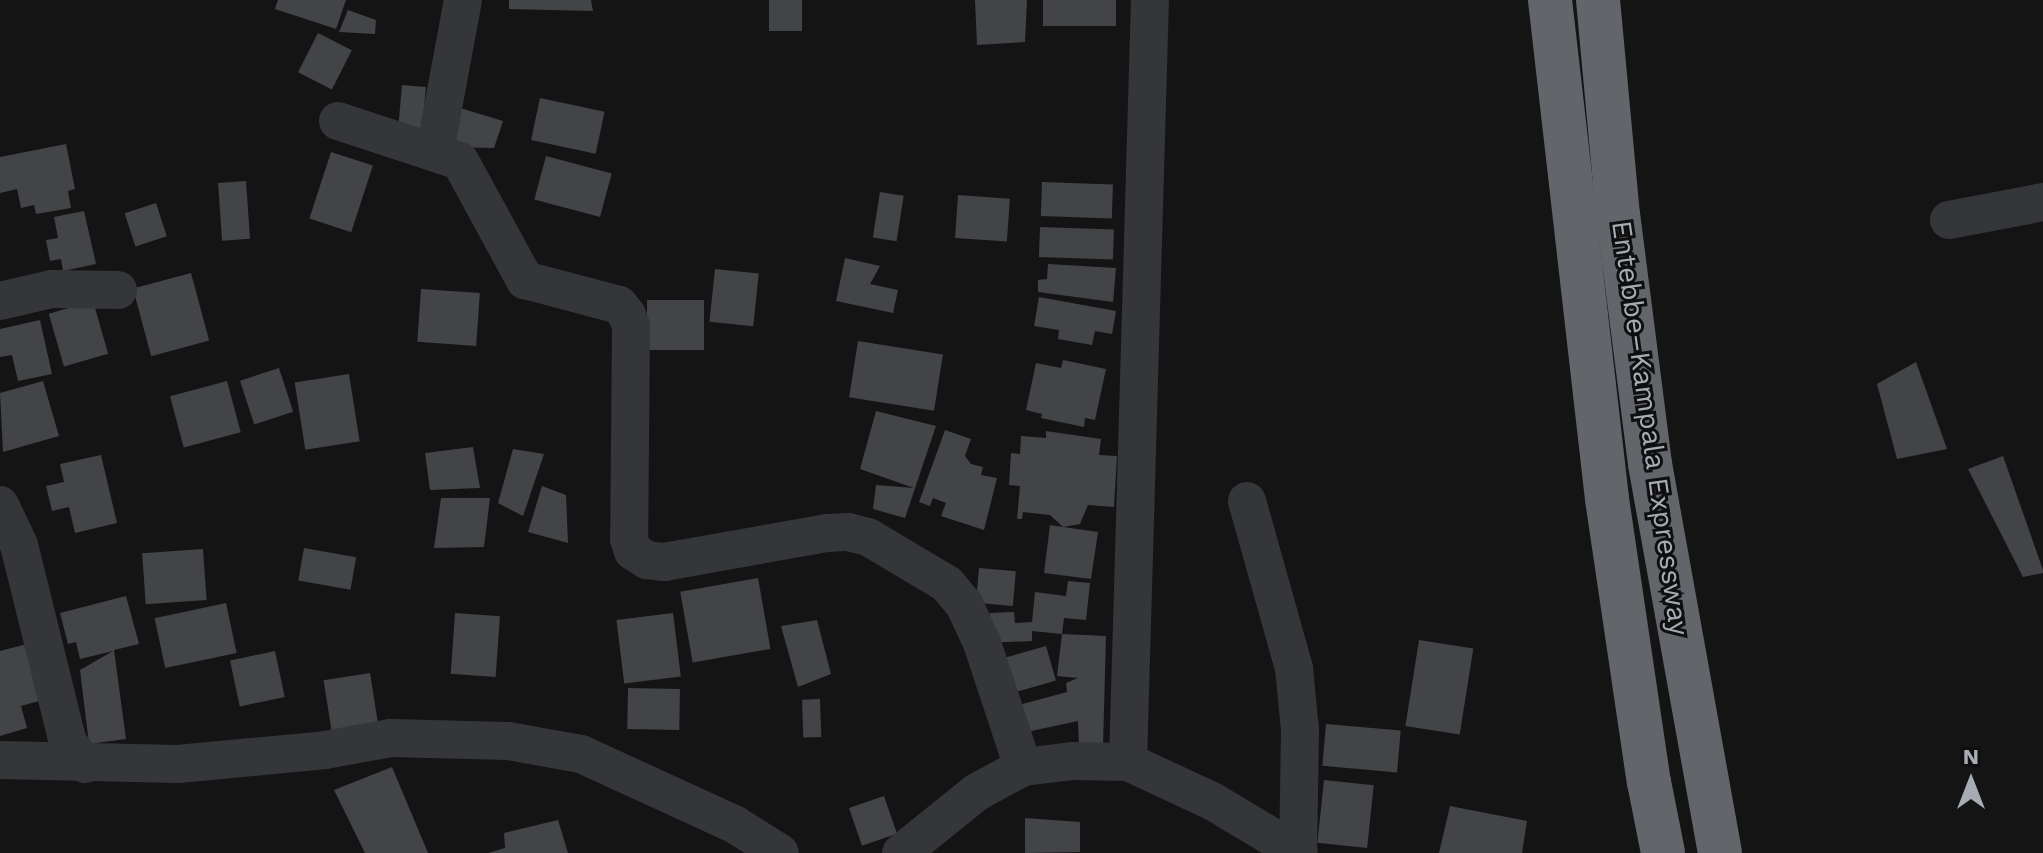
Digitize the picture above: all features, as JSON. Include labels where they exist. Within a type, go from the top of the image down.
[{"type":"highway","name":"Entebbe–Kampala Expressway","points":[[1550,0],[1607,499],[1649,782],[1663,853]]},
{"type":"highway","name":"Entebbe–Kampala Expressway","points":[[1598,0],[1618,214],[1650,464],[1720,853]]},
{"type":"street","points":[[435,151],[463,0]]},
{"type":"street","points":[[1128,762],[1150,0]]},
{"type":"street","points":[[338,121],[460,161],[525,280],[619,305],[627,315],[631,326],[629,539],[633,551],[647,560],[664,562],[827,533],[848,532],[868,537],[947,584],[964,604],[982,643],[1023,767]]},
{"type":"street","points":[[1949,220],[2043,202]]},
{"type":"street","points":[[0,301],[52,289],[118,290]]},
{"type":"street","points":[[1247,501],[1294,668],[1300,730],[1298,853]]},
{"type":"street","points":[[0,505],[19,545],[68,743],[85,764]]},
{"type":"street","points":[[0,760],[85,764],[233,760],[391,738],[508,741],[581,754],[734,824],[780,853]]},
{"type":"street","points":[[901,853],[977,792],[1023,767],[1072,761],[1128,762],[1212,801],[1298,853]]},
{"type":"building","points":[[278,0],[346,0],[336,29],[275,9]]},
{"type":"building","points":[[509,0],[591,0],[593,11],[509,9]]},
{"type":"building","points":[[769,0],[802,0],[802,31],[769,31]]},
{"type":"building","points":[[975,0],[1027,0],[1025,42],[977,45]]},
{"type":"building","points":[[1043,0],[1116,0],[1116,26],[1043,26]]},
{"type":"building","points":[[348,10],[376,20],[375,34],[339,32]]},
{"type":"building","points":[[318,33],[352,50],[332,89],[298,72]]},
{"type":"building","points":[[402,85],[426,87],[422,134],[398,132]]},
{"type":"building","points":[[540,98],[605,112],[596,154],[531,140]]},
{"type":"building","points":[[460,108],[503,121],[494,148],[447,147]]},
{"type":"building","points":[[66,144],[75,189],[68,191],[71,208],[36,214],[34,205],[21,208],[17,189],[0,193],[0,157]]},
{"type":"building","points":[[331,152],[373,166],[351,232],[309,219]]},
{"type":"building","points":[[546,156],[612,174],[600,217],[534,199]]},
{"type":"building","points":[[246,181],[250,239],[222,241],[218,183]]},
{"type":"building","points":[[1042,182],[1113,184],[1112,218],[1041,216]]},
{"type":"building","points":[[880,192],[904,196],[897,241],[873,237]]},
{"type":"building","points":[[958,195],[1010,199],[1007,242],[955,238]]},
{"type":"building","points":[[156,203],[167,236],[135,246],[125,213]]},
{"type":"building","points":[[84,211],[96,264],[63,271],[61,259],[50,261],[46,240],[58,238],[54,217]]},
{"type":"building","points":[[1040,227],[1114,230],[1113,260],[1039,257]]},
{"type":"building","points":[[845,258],[880,266],[870,284],[898,290],[893,313],[836,301]]},
{"type":"building","points":[[1048,264],[1116,268],[1113,302],[1038,292],[1038,280],[1047,279]]},
{"type":"building","points":[[715,269],[759,274],[753,326],[709,322]]},
{"type":"building","points":[[191,273],[209,341],[151,356],[133,289]]},
{"type":"building","points":[[421,289],[480,293],[476,346],[417,342]]},
{"type":"building","points":[[1039,297],[1116,311],[1112,334],[1095,331],[1092,345],[1058,339],[1059,330],[1034,326]]},
{"type":"building","points":[[647,300],[704,300],[704,350],[647,350]]},
{"type":"building","points":[[93,301],[108,354],[64,367],[49,314]]},
{"type":"building","points":[[40,320],[52,374],[18,381],[12,355],[0,357],[0,329]]},
{"type":"building","points":[[858,341],[943,354],[934,411],[849,397]]},
{"type":"building","points":[[1063,360],[1106,369],[1095,420],[1085,418],[1084,427],[1041,418],[1042,414],[1026,410],[1036,363],[1061,368]]},
{"type":"building","points":[[1916,362],[1947,449],[1897,459],[1877,384]]},
{"type":"building","points":[[279,368],[293,412],[254,424],[240,381]]},
{"type":"building","points":[[349,374],[360,441],[305,450],[295,383]]},
{"type":"building","points":[[43,381],[59,436],[3,452],[0,393]]},
{"type":"building","points":[[227,381],[241,432],[184,447],[170,396]]},
{"type":"building","points":[[876,411],[936,426],[905,518],[873,509],[876,485],[914,488],[860,469]]},
{"type":"building","points":[[945,430],[971,439],[965,456],[971,464],[983,467],[981,475],[997,478],[984,530],[941,516],[946,503],[933,498],[930,506],[919,502]]},
{"type":"building","points":[[1046,431],[1101,439],[1099,455],[1117,456],[1114,507],[1088,505],[1080,524],[1063,527],[1050,515],[1023,512],[1022,519],[1017,519],[1020,486],[1009,485],[1011,453],[1020,454],[1021,436],[1046,438]]},
{"type":"building","points":[[473,447],[480,488],[430,490],[425,453]]},
{"type":"building","points":[[513,449],[544,454],[523,516],[498,503]]},
{"type":"building","points":[[101,455],[117,523],[75,533],[69,507],[52,511],[46,486],[64,482],[60,464]]},
{"type":"building","points":[[2003,456],[2043,573],[2023,577],[1968,469]]},
{"type":"building","points":[[542,486],[566,495],[568,543],[528,532]]},
{"type":"building","points":[[441,498],[490,498],[484,547],[434,548]]},
{"type":"building","points":[[1050,525],[1098,532],[1091,579],[1044,573]]},
{"type":"building","points":[[304,548],[356,557],[350,590],[298,580]]},
{"type":"building","points":[[203,549],[207,600],[146,604],[142,553]]},
{"type":"building","points":[[979,568],[1016,571],[1013,606],[976,603]]},
{"type":"building","points":[[758,578],[771,649],[693,663],[680,592]]},
{"type":"building","points":[[1068,581],[1090,583],[1086,620],[1064,618],[1062,634],[1032,631],[1032,641],[982,643],[990,623],[990,613],[1014,612],[1015,623],[1032,622],[1035,592],[1066,596]]},
{"type":"building","points":[[126,596],[139,644],[114,650],[126,739],[89,744],[80,670],[113,651],[80,659],[76,642],[68,644],[60,613]]},
{"type":"building","points":[[226,603],[237,653],[165,668],[155,618]]},
{"type":"building","points":[[455,613],[500,616],[496,677],[451,674]]},
{"type":"building","points":[[673,613],[681,677],[624,683],[616,620]]},
{"type":"building","points":[[817,620],[831,674],[798,687],[781,626]]},
{"type":"building","points":[[1062,634],[1106,636],[1103,746],[1079,745],[1078,721],[1022,733],[1015,706],[1067,692],[1066,683],[1078,678],[1057,676]]},
{"type":"building","points":[[1419,640],[1473,649],[1460,735],[1405,726]]},
{"type":"building","points":[[31,643],[46,699],[21,706],[27,728],[0,736],[0,651]]},
{"type":"building","points":[[1046,646],[1056,681],[1005,695],[995,661]]},
{"type":"building","points":[[275,651],[285,697],[240,707],[230,661]]},
{"type":"building","points":[[370,673],[379,728],[332,736],[324,680]]},
{"type":"building","points":[[628,688],[680,689],[679,730],[627,729]]},
{"type":"building","points":[[820,699],[821,737],[803,738],[802,700]]},
{"type":"building","points":[[1326,724],[1401,731],[1397,772],[1322,766]]},
{"type":"building","points":[[392,767],[428,853],[365,853],[334,790]]},
{"type":"building","points":[[1324,780],[1374,785],[1367,848],[1317,843]]},
{"type":"building","points":[[884,796],[897,834],[862,846],[849,808]]},
{"type":"building","points":[[1450,806],[1527,821],[1522,853],[1439,853]]},
{"type":"building","points":[[1025,818],[1080,822],[1080,852],[1025,853]]},
{"type":"building","points":[[558,820],[568,853],[488,853],[505,848],[504,833]]}]
